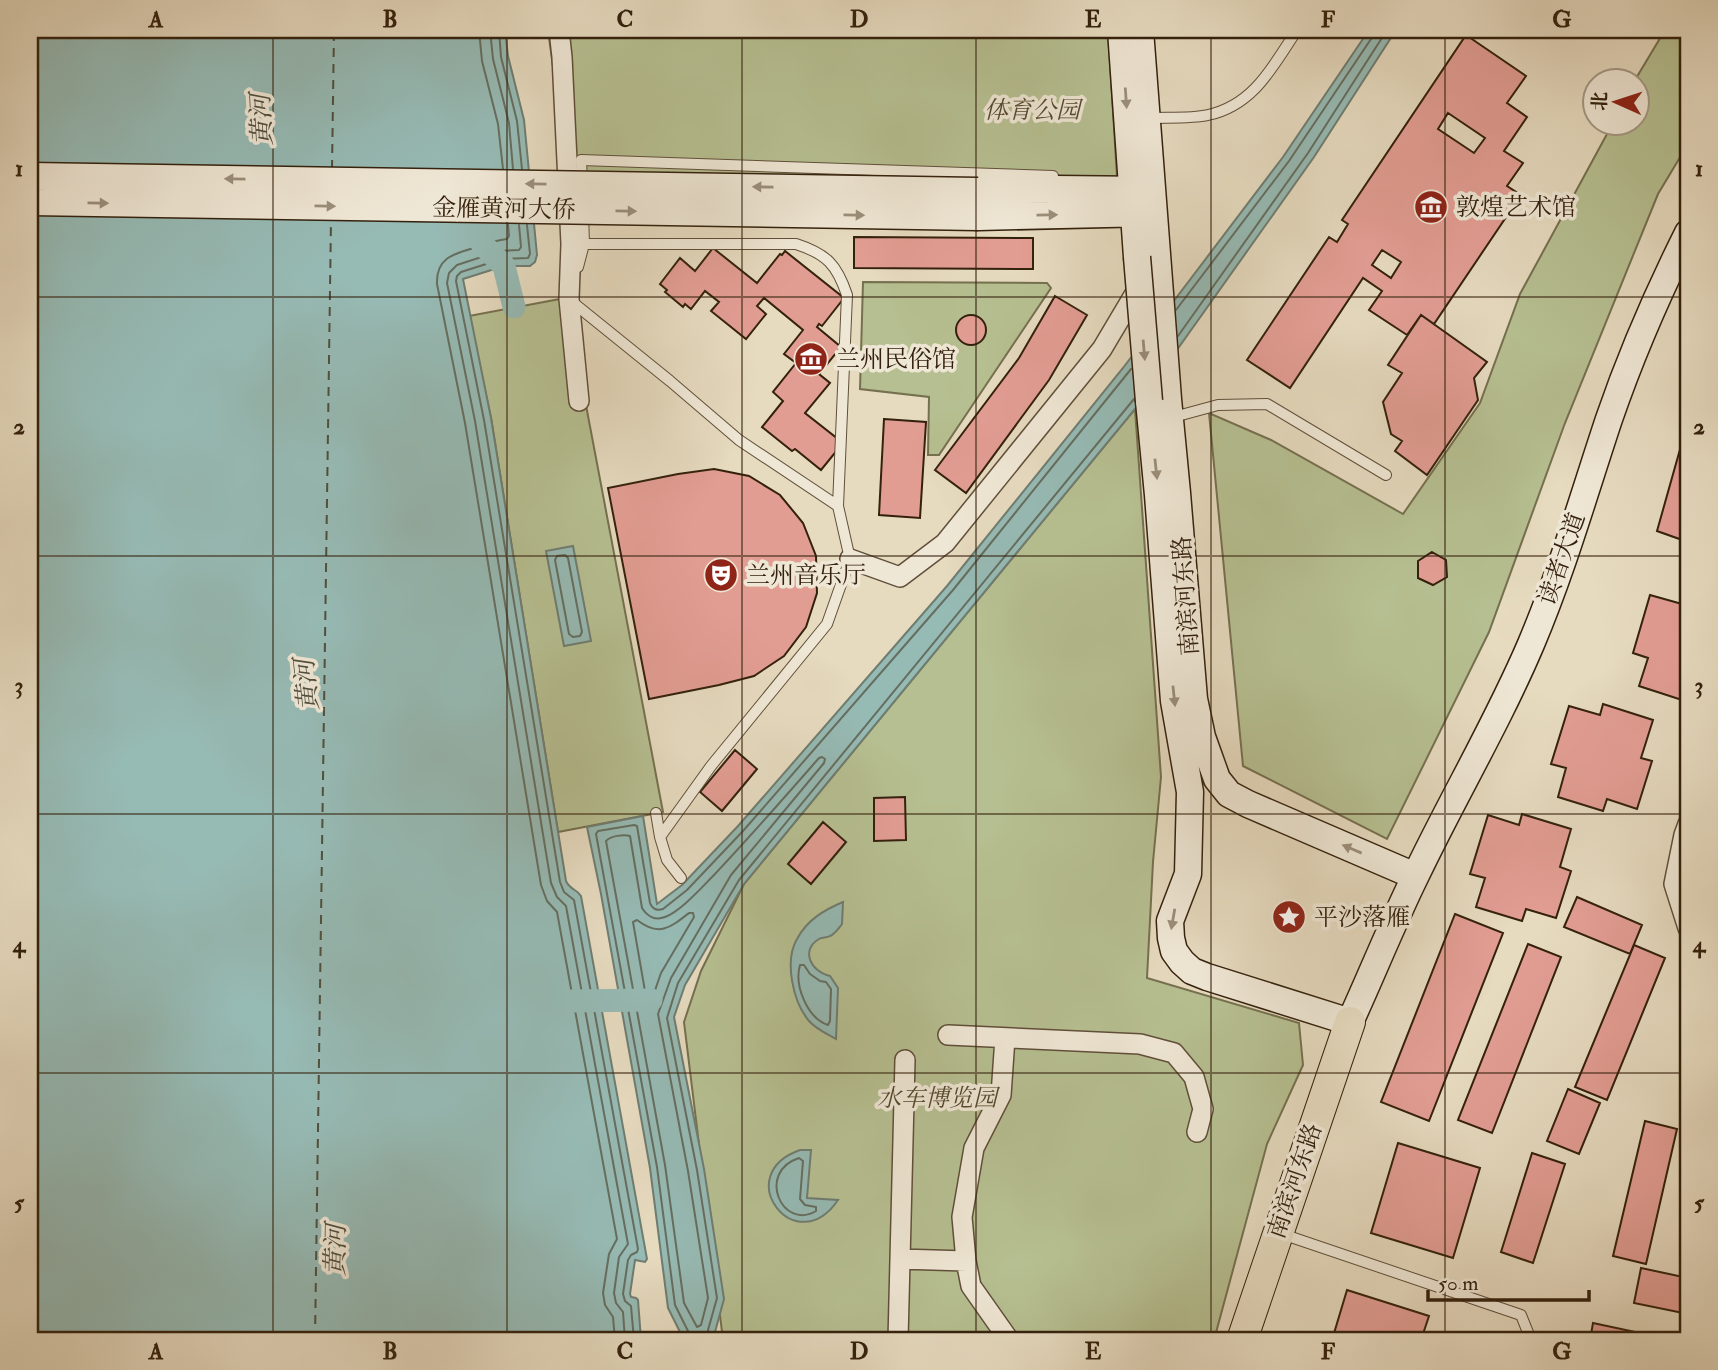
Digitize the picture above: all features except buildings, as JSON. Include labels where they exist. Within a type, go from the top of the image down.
[{"type":"main road","name":"南滨河东路","points":[[1121,30],[1143,202],[1162,406],[1177,494],[1194,699],[1202,737],[1217,779],[1228,793],[1415,876],[1350,1022],[1242,1340]]},
{"type":"main road","name":"南滨河东路","points":[[1140,30],[1147,118],[1143,202]]},
{"type":"main road","name":"金雁黄河大侨","points":[[30,176],[978,204]]},
{"type":"main road","name":"金雁黄河大侨","points":[[30,202],[978,204]]},
{"type":"main road","points":[[978,204],[1143,202]]},
{"type":"main road","name":"读者大道","points":[[1415,876],[1481,750],[1531,644],[1634,353],[1688,233]]},
{"type":"main road","name":"南滨河东路","points":[[1162,406],[1158,495],[1174,701],[1190,792],[1188,874],[1170,921],[1174,951],[1192,971],[1350,1022]]},
{"type":"street","points":[[559,30],[571,244],[569,299],[579,401]]},
{"type":"street","points":[[850,559],[900,577],[945,542],[1102,349],[1147,257]]},
{"type":"street","points":[[1688,824],[1674,884],[1688,928]]},
{"type":"street","points":[[948,1035],[1140,1044],[1174,1053],[1194,1077],[1203,1109],[1198,1132]]},
{"type":"street","points":[[1004,1038],[1001,1095],[974,1148],[962,1217],[971,1286],[1009,1340]]},
{"type":"street","points":[[898,1340],[905,1060]]},
{"type":"street","points":[[900,1259],[966,1261]]},
{"type":"lane","points":[[1147,118],[1207,116],[1233,106],[1255,90],[1297,30]]},
{"type":"lane","points":[[838,506],[739,440],[569,299],[584,244],[581,160],[1058,177]]},
{"type":"lane","points":[[1084,180],[1143,202]]},
{"type":"lane","points":[[584,244],[796,244],[814,250],[830,262],[841,277],[847,295],[838,506],[850,559],[827,624],[711,766],[660,837]]},
{"type":"lane","points":[[1162,406],[1266,404],[1386,475]]},
{"type":"lane","points":[[656,813],[667,860],[681,878]]},
{"type":"lane","points":[[1278,1232],[1521,1315],[1531,1340]]},
{"type":"green space","name":"体育公园","points":[[548,30],[1108,30],[1118,193],[568,177]]},
{"type":"green space","points":[[1665,30],[1688,30],[1688,144],[1658,194],[1565,423],[1489,632],[1387,839],[1243,766],[1209,413],[1271,440],[1403,514],[1480,403],[1520,294],[1606,136],[1652,136],[1652,66],[1643,66]]},
{"type":"green space","points":[[863,282],[1047,283],[1051,288],[939,455],[928,455],[929,397],[860,389]]},
{"type":"green space","points":[[560,299],[585,400],[663,812],[558,832],[491,418],[469,316]]},
{"type":"green space","name":"水车博览园","points":[[1135,409],[1161,777],[1147,978],[1299,1023],[1303,1065],[1267,1144],[1214,1340],[723,1340],[684,1022],[701,971],[744,884]]},
{"type":"water","name":"黄河","points":[[30,30],[505,30],[508,56],[524,120],[537,255],[530,266],[504,266],[463,279],[491,418],[566,881],[581,896],[647,1259],[645,1262],[635,1260],[630,1294],[638,1300],[641,1340],[30,1340]]},
{"type":"water","points":[[1369,30],[1396,30],[1314,157],[1135,409],[744,884],[685,985],[674,1017],[704,1169],[724,1299],[715,1332],[716,1340],[684,1340],[668,1308],[650,1168],[587,827],[643,816],[657,904],[682,885],[738,826],[947,586],[1123,368],[1283,157]]},
{"type":"water","points":[[573,546],[591,641],[564,646],[546,551]]},
{"type":"water","points":[[843,902],[842,924],[832,935],[820,938],[813,944],[809,954],[813,965],[823,974],[830,976],[838,988],[836,1039],[815,1026],[803,1013],[792,981],[791,958],[797,939],[806,926],[823,912]]},
{"type":"water","points":[[800,1150],[811,1150],[807,1198],[838,1200],[821,1217],[804,1222],[789,1218],[777,1208],[770,1193],[770,1177],[780,1162]]},
{"type":"waterway","points":[[482,244],[504,266],[514,307]]},
{"type":"waterway","points":[[570,1001],[651,1000]]},
{"type":"ferry route","points":[[332,169],[334,30]]},
{"type":"ferry route","points":[[315,1340],[331,220]]},
{"type":"place","name":"敦煌艺术馆","points":[[1431,207]]},
{"type":"place","name":"兰州民俗馆","points":[[811,359]]},
{"type":"place","name":"兰州音乐厅","points":[[721,575]]},
{"type":"place","name":"平沙落雁","points":[[1289,917]]}]
